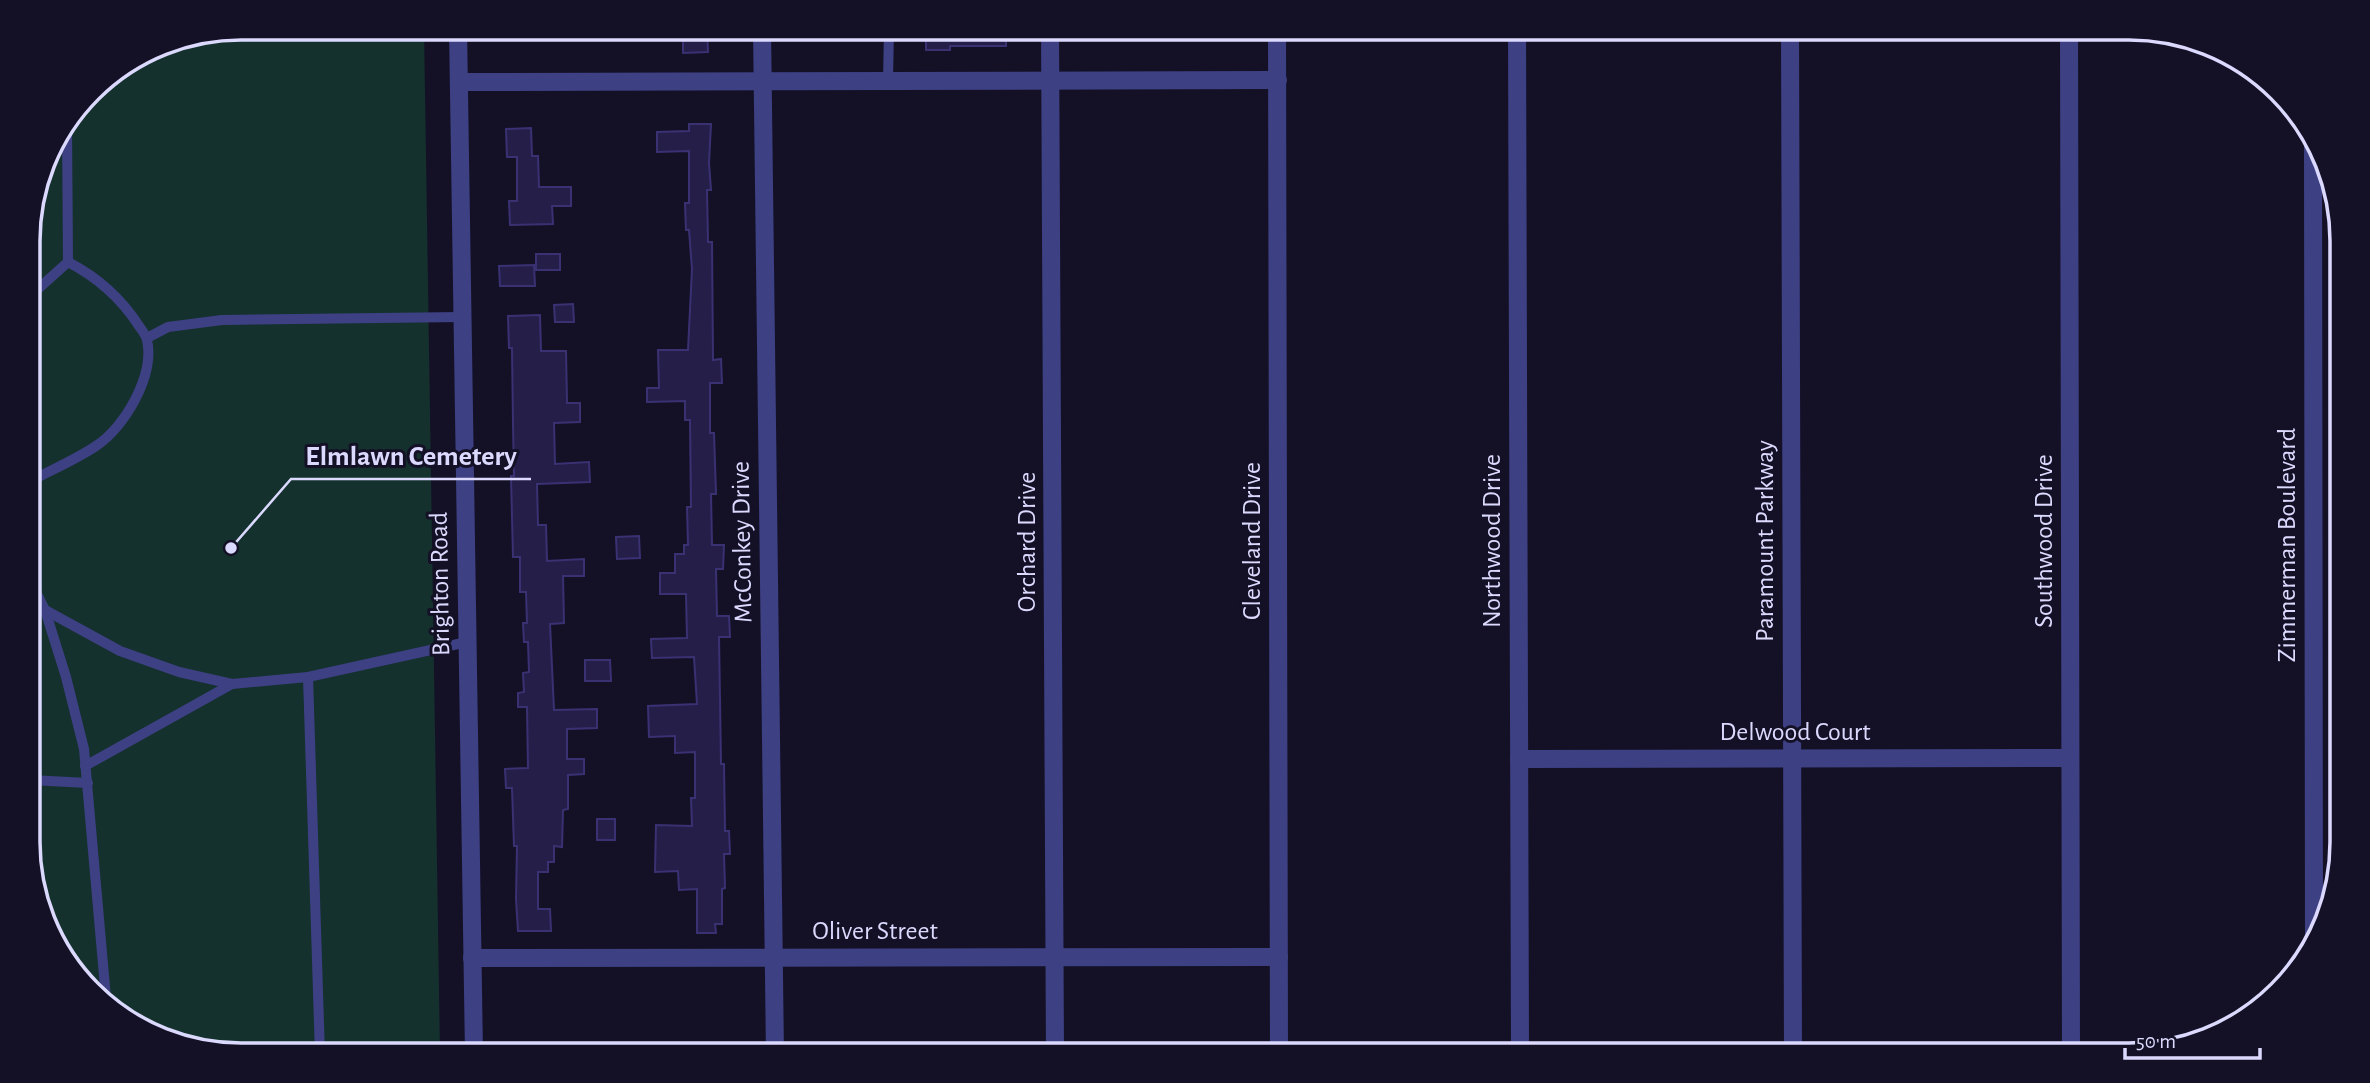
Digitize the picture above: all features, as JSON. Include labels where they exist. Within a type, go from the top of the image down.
[{"type":"street","name":"Brighton Road","points":[[458,40],[474,1043]]},
{"type":"street","name":"McConkey Drive","points":[[762,40],[775,1043]]},
{"type":"street","name":"Orchard Drive","points":[[1050,40],[1055,1043]]},
{"type":"street","name":"Cleveland Drive","points":[[1277,40],[1279,1042]]},
{"type":"street","name":"Northwood Drive","points":[[1517,40],[1520,1042]]},
{"type":"street","name":"Paramount Parkway","points":[[1790,40],[1793,1042]]},
{"type":"street","name":"Southwood Drive","points":[[2069,40],[2071,1042]]},
{"type":"street","points":[[458,82],[1278,80]]},
{"type":"street","name":"Zimmerman Boulevard","points":[[2313,162],[2314,919]]},
{"type":"street","name":"Delwood Court","points":[[1520,759],[2070,758]]},
{"type":"street","name":"Oliver Street","points":[[472,958],[1279,957]]},
{"type":"lane","points":[[887,81],[888,40]]},
{"type":"lane","points":[[41,286],[68,262],[67,141]]},
{"type":"lane","points":[[41,476],[96,446],[120,424],[133,405],[143,381],[147,360],[147,338],[134,318],[113,294],[89,273],[68,262]]},
{"type":"lane","points":[[147,338],[167,327],[222,320],[462,317]]},
{"type":"lane","points":[[40,601],[66,677],[84,749],[105,989]]},
{"type":"lane","points":[[45,610],[120,650],[179,672],[232,684],[308,677],[467,642]]},
{"type":"lane","points":[[308,677],[320,1043]]},
{"type":"lane","points":[[85,766],[232,684]]},
{"type":"lane","points":[[40,781],[88,783]]},
{"type":"green space","points":[[241,40],[424,40],[440,1043],[241,1043],[202,1039],[176,1032],[140,1016],[99,984],[67,943],[47,894],[42,868],[41,228],[47,189],[61,152],[90,109],[129,74],[176,51],[215,42]]},
{"type":"building","points":[[683,40],[708,40],[708,52],[683,53]]},
{"type":"building","points":[[926,40],[1006,40],[1006,46],[950,46],[950,50],[926,50]]},
{"type":"building","points":[[689,124],[711,124],[711,190],[707,190],[708,242],[712,242],[713,360],[721,359],[722,383],[710,383],[710,433],[714,433],[716,494],[711,494],[712,545],[724,545],[723,569],[716,569],[717,616],[729,616],[730,637],[719,637],[721,764],[724,764],[725,831],[729,831],[730,854],[724,854],[722,924],[715,924],[716,933],[697,933],[697,889],[679,890],[678,871],[655,872],[656,825],[692,826],[691,798],[695,798],[695,752],[675,753],[675,736],[649,737],[648,706],[697,704],[694,657],[652,658],[651,639],[687,638],[686,594],[660,594],[660,573],[675,573],[675,554],[684,554],[684,545],[688,545],[687,507],[691,507],[690,420],[685,420],[685,401],[647,402],[647,388],[659,388],[658,350],[688,350],[692,269],[685,203],[689,203],[689,151],[657,152],[657,132],[689,131]]},
{"type":"building","points":[[531,128],[532,156],[538,156],[539,187],[571,187],[571,206],[552,206],[553,224],[510,225],[509,201],[517,201],[517,157],[507,157],[506,129]]},
{"type":"building","points":[[536,254],[560,254],[560,270],[536,270]]},
{"type":"building","points":[[534,265],[535,286],[500,286],[499,266]]},
{"type":"building","points":[[573,304],[574,322],[555,322],[554,305]]},
{"type":"building","points":[[540,315],[541,351],[566,351],[567,403],[580,403],[580,422],[554,423],[555,464],[589,462],[590,482],[537,484],[538,525],[546,525],[547,561],[584,559],[584,576],[563,576],[564,623],[550,624],[554,710],[597,709],[597,728],[567,729],[567,759],[584,759],[584,774],[568,775],[568,809],[563,810],[562,847],[554,846],[554,862],[548,862],[548,872],[538,872],[538,909],[550,909],[551,931],[518,931],[517,846],[514,846],[512,788],[506,788],[505,769],[528,768],[527,707],[518,707],[518,693],[524,692],[523,673],[529,672],[528,642],[524,642],[523,623],[527,623],[526,592],[520,592],[520,557],[513,557],[512,348],[509,348],[508,316]]},
{"type":"building","points":[[639,536],[640,558],[617,559],[616,537]]},
{"type":"building","points":[[585,660],[610,660],[611,681],[585,681]]},
{"type":"building","points":[[597,819],[615,819],[615,840],[597,840]]},
{"type":"place","name":"Elmlawn Cemetery","points":[[231,548]]}]
